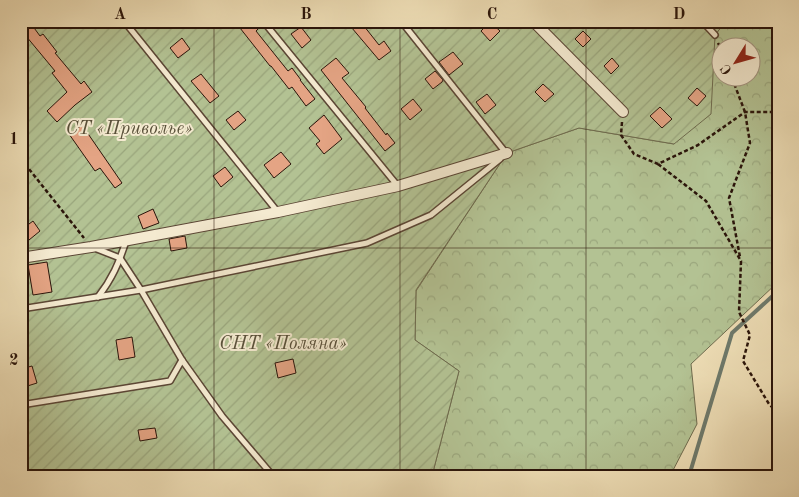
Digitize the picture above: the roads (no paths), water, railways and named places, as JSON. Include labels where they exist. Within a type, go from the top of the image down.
[{"type":"street","points":[[533,21],[623,112]]},
{"type":"street","points":[[21,258],[91,247],[278,212],[398,186],[507,153]]},
{"type":"lane","points":[[124,21],[278,212]]},
{"type":"lane","points":[[263,21],[398,186]]},
{"type":"lane","points":[[21,309],[142,290],[367,243],[431,215],[507,153],[401,21]]},
{"type":"lane","points":[[702,21],[715,35]]},
{"type":"lane","points":[[98,297],[110,282],[126,240]]},
{"type":"lane","points":[[91,247],[120,258],[142,290],[182,360],[222,416],[273,476]]},
{"type":"lane","points":[[21,405],[170,381],[182,360]]},
{"type":"waterway","points":[[689,476],[732,333],[778,291]]},
{"type":"park label","name":"СТ «Приволье»","points":[[129,129]]},
{"type":"park label","name":"СНТ «Поляна»","points":[[283,344]]}]
